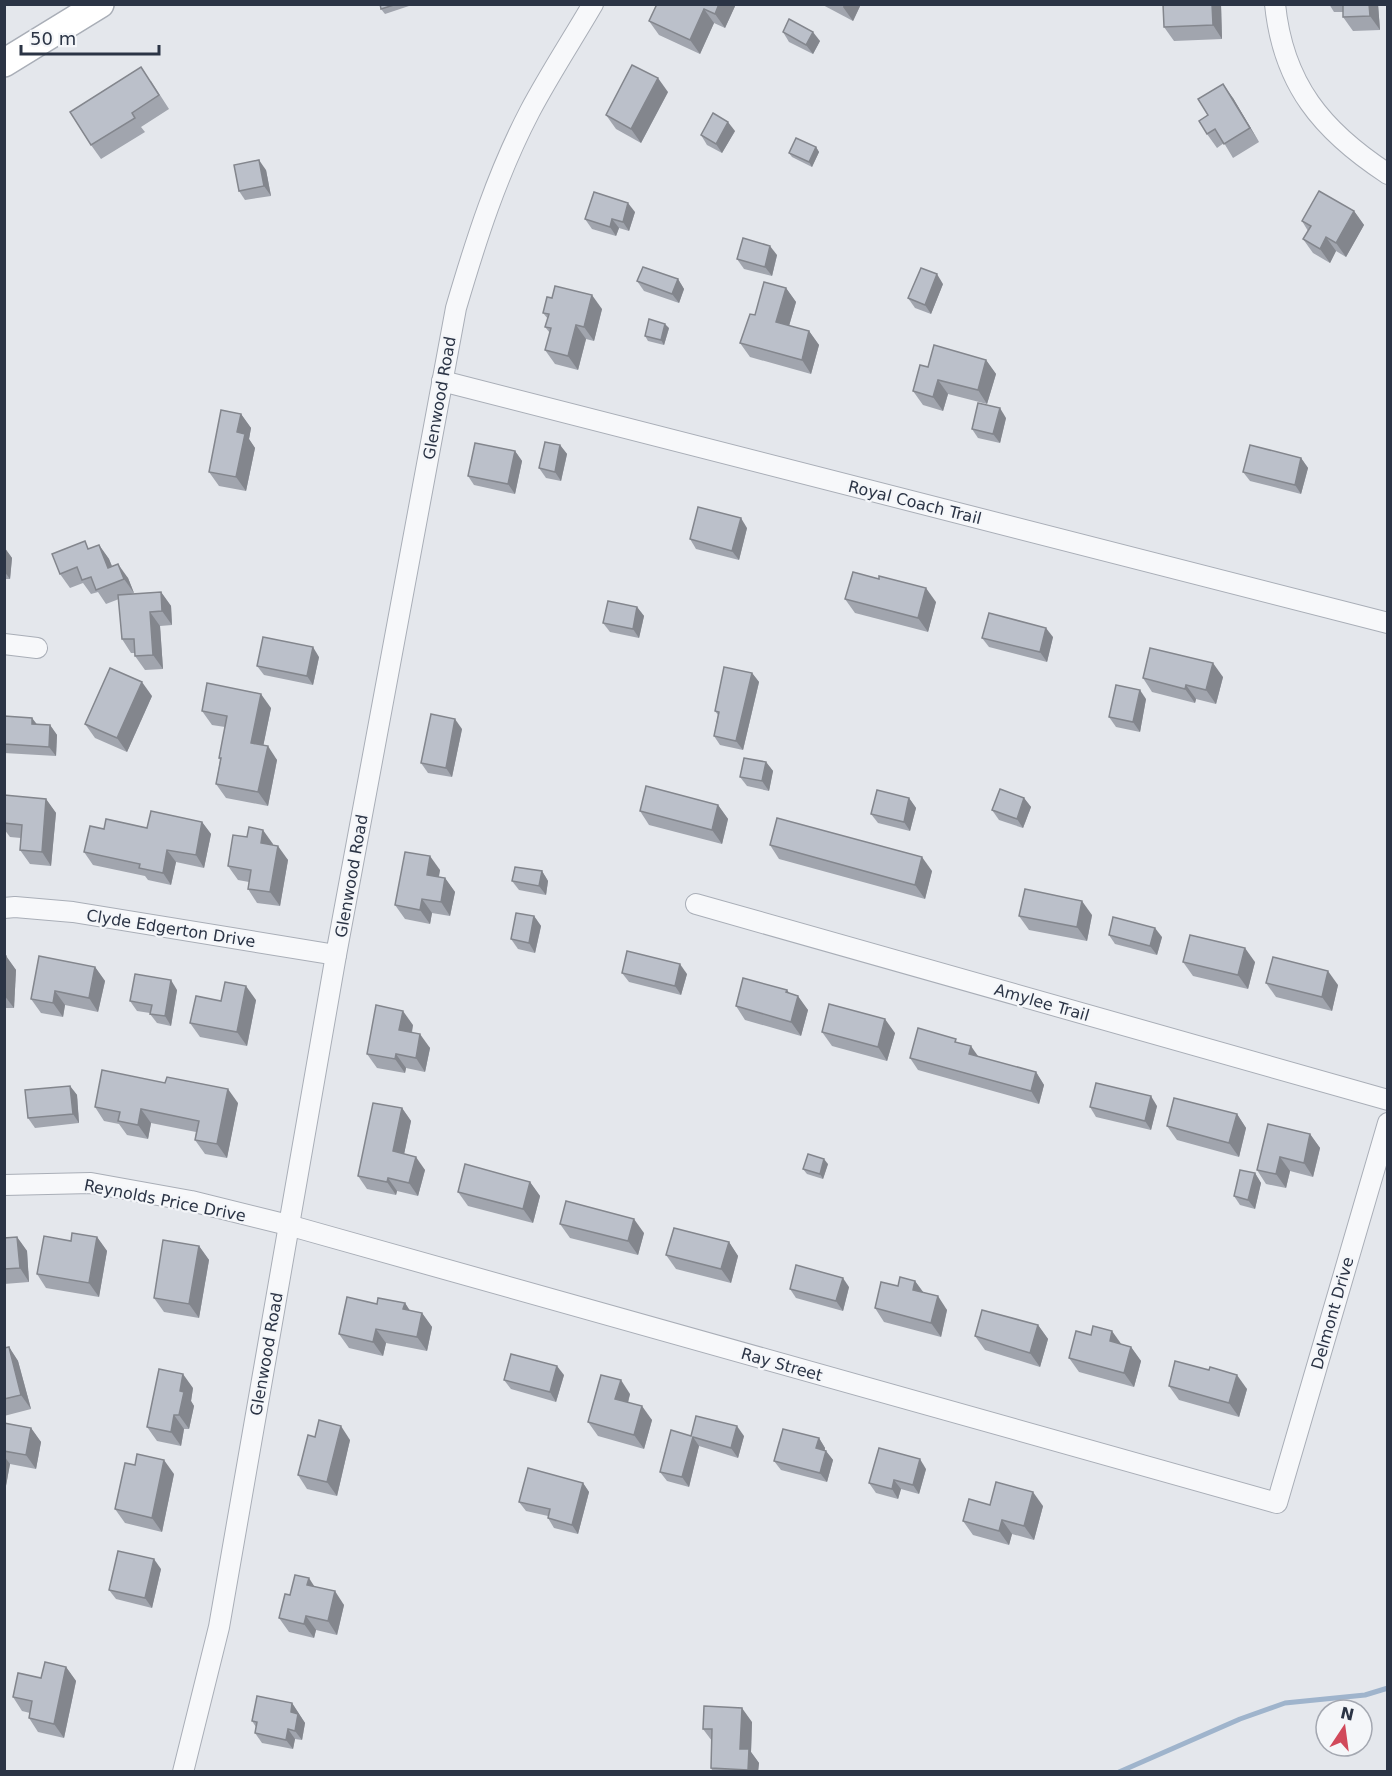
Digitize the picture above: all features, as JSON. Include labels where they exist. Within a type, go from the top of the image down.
[{"type":"main road","points":[[4,63],[100,4]]},
{"type":"street","name":"Glenwood Road","points":[[183,1772],[219,1627],[336,955],[456,308],[476,240],[499,178],[530,111],[593,4]]},
{"type":"street","points":[[1275,4],[1277,28],[1286,61],[1301,92],[1315,113],[1332,131],[1388,174]]},
{"type":"street","name":"Royal Coach Trail","points":[[442,381],[1388,623]]},
{"type":"street","points":[[4,644],[37,648]]},
{"type":"street","name":"Amylee Trail","points":[[696,904],[1388,1100]]},
{"type":"street","name":"Clyde Edgerton Drive","points":[[4,908],[73,912],[336,955]]},
{"type":"street","name":"Delmont Drive","points":[[1277,1503],[1388,1124]]},
{"type":"street","name":"Reynolds Price Drive","points":[[4,1185],[91,1183],[191,1201],[288,1225]]},
{"type":"street","name":"Ray Street","points":[[288,1225],[1277,1503]]},
{"type":"building","points":[[380,4],[397,4],[381,9]]},
{"type":"building","points":[[657,4],[719,4],[715,14],[704,9],[690,40],[649,21]]},
{"type":"building","points":[[1163,4],[1212,4],[1213,25],[1164,27]]},
{"type":"building","points":[[1343,4],[1369,4],[1370,16],[1343,17]]},
{"type":"building","points":[[789,19],[813,32],[806,45],[783,32]]},
{"type":"building","points":[[632,65],[658,78],[631,129],[606,115]]},
{"type":"building","points":[[141,67],[159,95],[132,113],[135,118],[91,145],[70,112]]},
{"type":"building","points":[[1223,84],[1250,128],[1224,144],[1215,129],[1207,134],[1199,121],[1208,115],[1198,99]]},
{"type":"building","points":[[713,113],[728,122],[716,144],[701,135]]},
{"type":"building","points":[[796,138],[816,147],[809,162],[789,153]]},
{"type":"building","points":[[259,160],[264,186],[239,191],[234,165]]},
{"type":"building","points":[[1319,191],[1354,211],[1336,243],[1326,237],[1320,249],[1303,239],[1311,226],[1302,221]]},
{"type":"building","points":[[594,192],[628,203],[623,222],[612,219],[610,227],[585,219]]},
{"type":"building","points":[[743,238],[770,246],[765,267],[737,259]]},
{"type":"building","points":[[643,267],[678,279],[672,294],[637,281]]},
{"type":"building","points":[[921,268],[937,274],[925,305],[908,298]]},
{"type":"building","points":[[764,282],[786,288],[776,322],[809,331],[802,360],[740,343],[750,314],[755,315]]},
{"type":"building","points":[[555,286],[592,295],[584,327],[576,325],[568,356],[545,350],[551,328],[545,327],[549,314],[543,313],[547,297],[552,298]]},
{"type":"building","points":[[649,319],[665,324],[661,340],[645,336]]},
{"type":"building","points":[[934,345],[986,360],[978,390],[938,380],[933,397],[913,391],[920,365],[928,367]]},
{"type":"building","points":[[978,403],[1000,408],[993,434],[972,429]]},
{"type":"building","points":[[221,410],[241,414],[237,432],[245,434],[236,477],[209,472]]},
{"type":"building","points":[[545,442],[560,445],[555,472],[539,468]]},
{"type":"building","points":[[475,443],[515,451],[508,484],[468,476]]},
{"type":"building","points":[[1250,445],[1301,458],[1295,485],[1243,472]]},
{"type":"building","points":[[698,507],[741,518],[732,551],[690,539]]},
{"type":"building","points":[[85,541],[88,549],[99,545],[108,568],[118,564],[124,579],[96,590],[91,577],[82,580],[77,567],[60,574],[52,554]]},
{"type":"building","points":[[853,572],[926,588],[918,618],[845,599]]},
{"type":"building","points":[[161,592],[162,611],[150,612],[153,655],[135,656],[134,639],[122,639],[118,595]]},
{"type":"building","points":[[608,601],[637,607],[633,629],[603,623]]},
{"type":"building","points":[[989,613],[1046,628],[1040,652],[982,638]]},
{"type":"building","points":[[263,637],[313,647],[307,676],[257,666]]},
{"type":"building","points":[[1150,648],[1213,663],[1206,690],[1186,685],[1185,689],[1143,678]]},
{"type":"building","points":[[724,667],[752,673],[736,741],[714,736],[719,712],[715,711]]},
{"type":"building","points":[[110,668],[142,682],[117,738],[85,724]]},
{"type":"building","points":[[207,683],[261,694],[251,743],[268,746],[258,792],[216,784],[227,716],[202,711]]},
{"type":"building","points":[[1116,685],[1140,690],[1133,722],[1109,717]]},
{"type":"building","points":[[431,714],[455,719],[446,768],[421,763]]},
{"type":"building","points":[[4,716],[32,718],[32,724],[50,725],[49,747],[4,744]]},
{"type":"building","points":[[744,758],[766,762],[762,781],[740,777]]},
{"type":"building","points":[[646,786],[718,805],[712,830],[640,811]]},
{"type":"building","points":[[1000,789],[1024,798],[1017,819],[992,810]]},
{"type":"building","points":[[877,790],[909,798],[904,822],[871,814]]},
{"type":"building","points":[[4,795],[46,799],[42,852],[20,850],[22,825],[4,823]]},
{"type":"building","points":[[151,811],[202,822],[196,855],[167,850],[163,873],[139,868],[140,864],[84,852],[90,826],[104,829],[106,819],[147,828]]},
{"type":"building","points":[[777,818],[922,857],[915,885],[770,845]]},
{"type":"building","points":[[249,827],[263,830],[261,843],[278,846],[270,892],[248,889],[251,870],[228,866],[233,835],[247,837]]},
{"type":"building","points":[[405,852],[430,856],[427,875],[445,878],[441,902],[422,899],[420,910],[395,905]]},
{"type":"building","points":[[515,867],[542,871],[539,886],[512,881]]},
{"type":"building","points":[[1025,889],[1082,901],[1077,927],[1019,916]]},
{"type":"building","points":[[516,913],[534,916],[529,943],[511,939]]},
{"type":"building","points":[[1113,917],[1155,928],[1150,946],[1109,935]]},
{"type":"building","points":[[1190,935],[1245,948],[1238,975],[1183,962]]},
{"type":"building","points":[[627,951],[680,964],[675,986],[622,973]]},
{"type":"building","points":[[4,955],[6,956],[4,984]]},
{"type":"building","points":[[39,956],[95,967],[89,998],[55,991],[53,1003],[31,999]]},
{"type":"building","points":[[1273,957],[1328,971],[1322,997],[1266,983]]},
{"type":"building","points":[[135,974],[171,980],[165,1016],[150,1014],[152,1005],[130,1001]]},
{"type":"building","points":[[743,978],[787,990],[786,992],[798,996],[791,1022],[736,1006]]},
{"type":"building","points":[[225,982],[246,986],[237,1032],[190,1023],[196,996],[221,1001]]},
{"type":"building","points":[[829,1004],[885,1019],[878,1047],[822,1032]]},
{"type":"building","points":[[376,1005],[403,1011],[399,1030],[420,1034],[416,1058],[396,1054],[395,1059],[367,1054]]},
{"type":"building","points":[[918,1028],[956,1039],[955,1042],[971,1046],[969,1054],[1036,1072],[1031,1091],[910,1058]]},
{"type":"building","points":[[102,1070],[165,1083],[167,1077],[228,1089],[217,1144],[195,1140],[199,1121],[141,1109],[138,1125],[118,1121],[120,1112],[95,1107]]},
{"type":"building","points":[[1096,1083],[1151,1096],[1145,1121],[1090,1107]]},
{"type":"building","points":[[70,1086],[73,1114],[28,1118],[25,1090]]},
{"type":"building","points":[[1174,1098],[1237,1114],[1229,1143],[1167,1126]]},
{"type":"building","points":[[373,1103],[402,1108],[393,1151],[416,1157],[409,1183],[388,1178],[387,1182],[358,1176]]},
{"type":"building","points":[[1268,1124],[1310,1134],[1304,1163],[1280,1157],[1276,1174],[1257,1170]]},
{"type":"building","points":[[808,1154],[824,1159],[820,1174],[803,1169]]},
{"type":"building","points":[[465,1164],[530,1182],[523,1209],[458,1192]]},
{"type":"building","points":[[1240,1170],[1255,1173],[1248,1200],[1234,1196]]},
{"type":"building","points":[[566,1201],[634,1219],[628,1241],[560,1224]]},
{"type":"building","points":[[674,1228],[729,1242],[721,1269],[666,1255]]},
{"type":"building","points":[[72,1233],[97,1237],[89,1283],[37,1274],[44,1236],[71,1241]]},
{"type":"building","points":[[17,1237],[20,1268],[4,1269],[4,1238]]},
{"type":"building","points":[[163,1240],[199,1246],[189,1304],[154,1298]]},
{"type":"building","points":[[796,1265],[843,1278],[836,1301],[790,1289]]},
{"type":"building","points":[[900,1277],[915,1281],[913,1290],[938,1296],[931,1323],[875,1308],[881,1282],[898,1286]]},
{"type":"building","points":[[347,1297],[377,1304],[378,1298],[405,1303],[403,1309],[422,1313],[417,1337],[376,1329],[373,1342],[339,1334]]},
{"type":"building","points":[[982,1310],[1038,1325],[1030,1353],[975,1336]]},
{"type":"building","points":[[1093,1326],[1112,1331],[1110,1341],[1131,1347],[1124,1373],[1069,1358],[1076,1331],[1091,1335]]},
{"type":"building","points":[[9,1347],[21,1395],[4,1399],[4,1348]]},
{"type":"building","points":[[511,1354],[557,1366],[550,1392],[504,1380]]},
{"type":"building","points":[[1175,1361],[1209,1370],[1210,1367],[1237,1375],[1229,1403],[1169,1386]]},
{"type":"building","points":[[159,1369],[183,1374],[180,1391],[184,1392],[179,1415],[174,1415],[171,1432],[147,1427]]},
{"type":"building","points":[[601,1375],[621,1380],[615,1399],[642,1406],[634,1435],[588,1422]]},
{"type":"building","points":[[696,1416],[737,1426],[731,1448],[693,1437],[682,1477],[660,1472],[671,1430],[691,1436]]},
{"type":"building","points":[[319,1420],[341,1426],[327,1482],[298,1475],[308,1435],[315,1437]]},
{"type":"building","points":[[4,1423],[31,1428],[26,1455],[4,1451]]},
{"type":"building","points":[[783,1429],[819,1438],[816,1448],[826,1451],[820,1473],[774,1461]]},
{"type":"building","points":[[879,1448],[920,1459],[913,1485],[894,1480],[892,1489],[869,1483]]},
{"type":"building","points":[[137,1454],[164,1460],[152,1518],[115,1509],[125,1463],[135,1465]]},
{"type":"building","points":[[528,1468],[583,1483],[572,1525],[548,1518],[550,1509],[519,1502]]},
{"type":"building","points":[[996,1482],[1033,1492],[1024,1526],[1002,1520],[999,1531],[963,1521],[969,1499],[990,1505]]},
{"type":"building","points":[[118,1551],[154,1559],[145,1598],[109,1590]]},
{"type":"building","points":[[295,1575],[309,1578],[307,1585],[335,1591],[328,1621],[306,1616],[304,1624],[279,1618],[285,1594],[290,1595]]},
{"type":"building","points":[[45,1662],[66,1667],[54,1724],[29,1718],[32,1701],[13,1697],[18,1673],[41,1678]]},
{"type":"building","points":[[257,1696],[292,1703],[291,1712],[298,1714],[295,1731],[288,1729],[286,1740],[255,1733],[257,1722],[252,1721]]},
{"type":"building","points":[[704,1706],[742,1708],[740,1749],[749,1749],[748,1770],[711,1768],[712,1729],[703,1729]]},
{"type":"waterway","points":[[1119,1772],[1240,1719],[1285,1703],[1365,1695],[1388,1688]]}]
